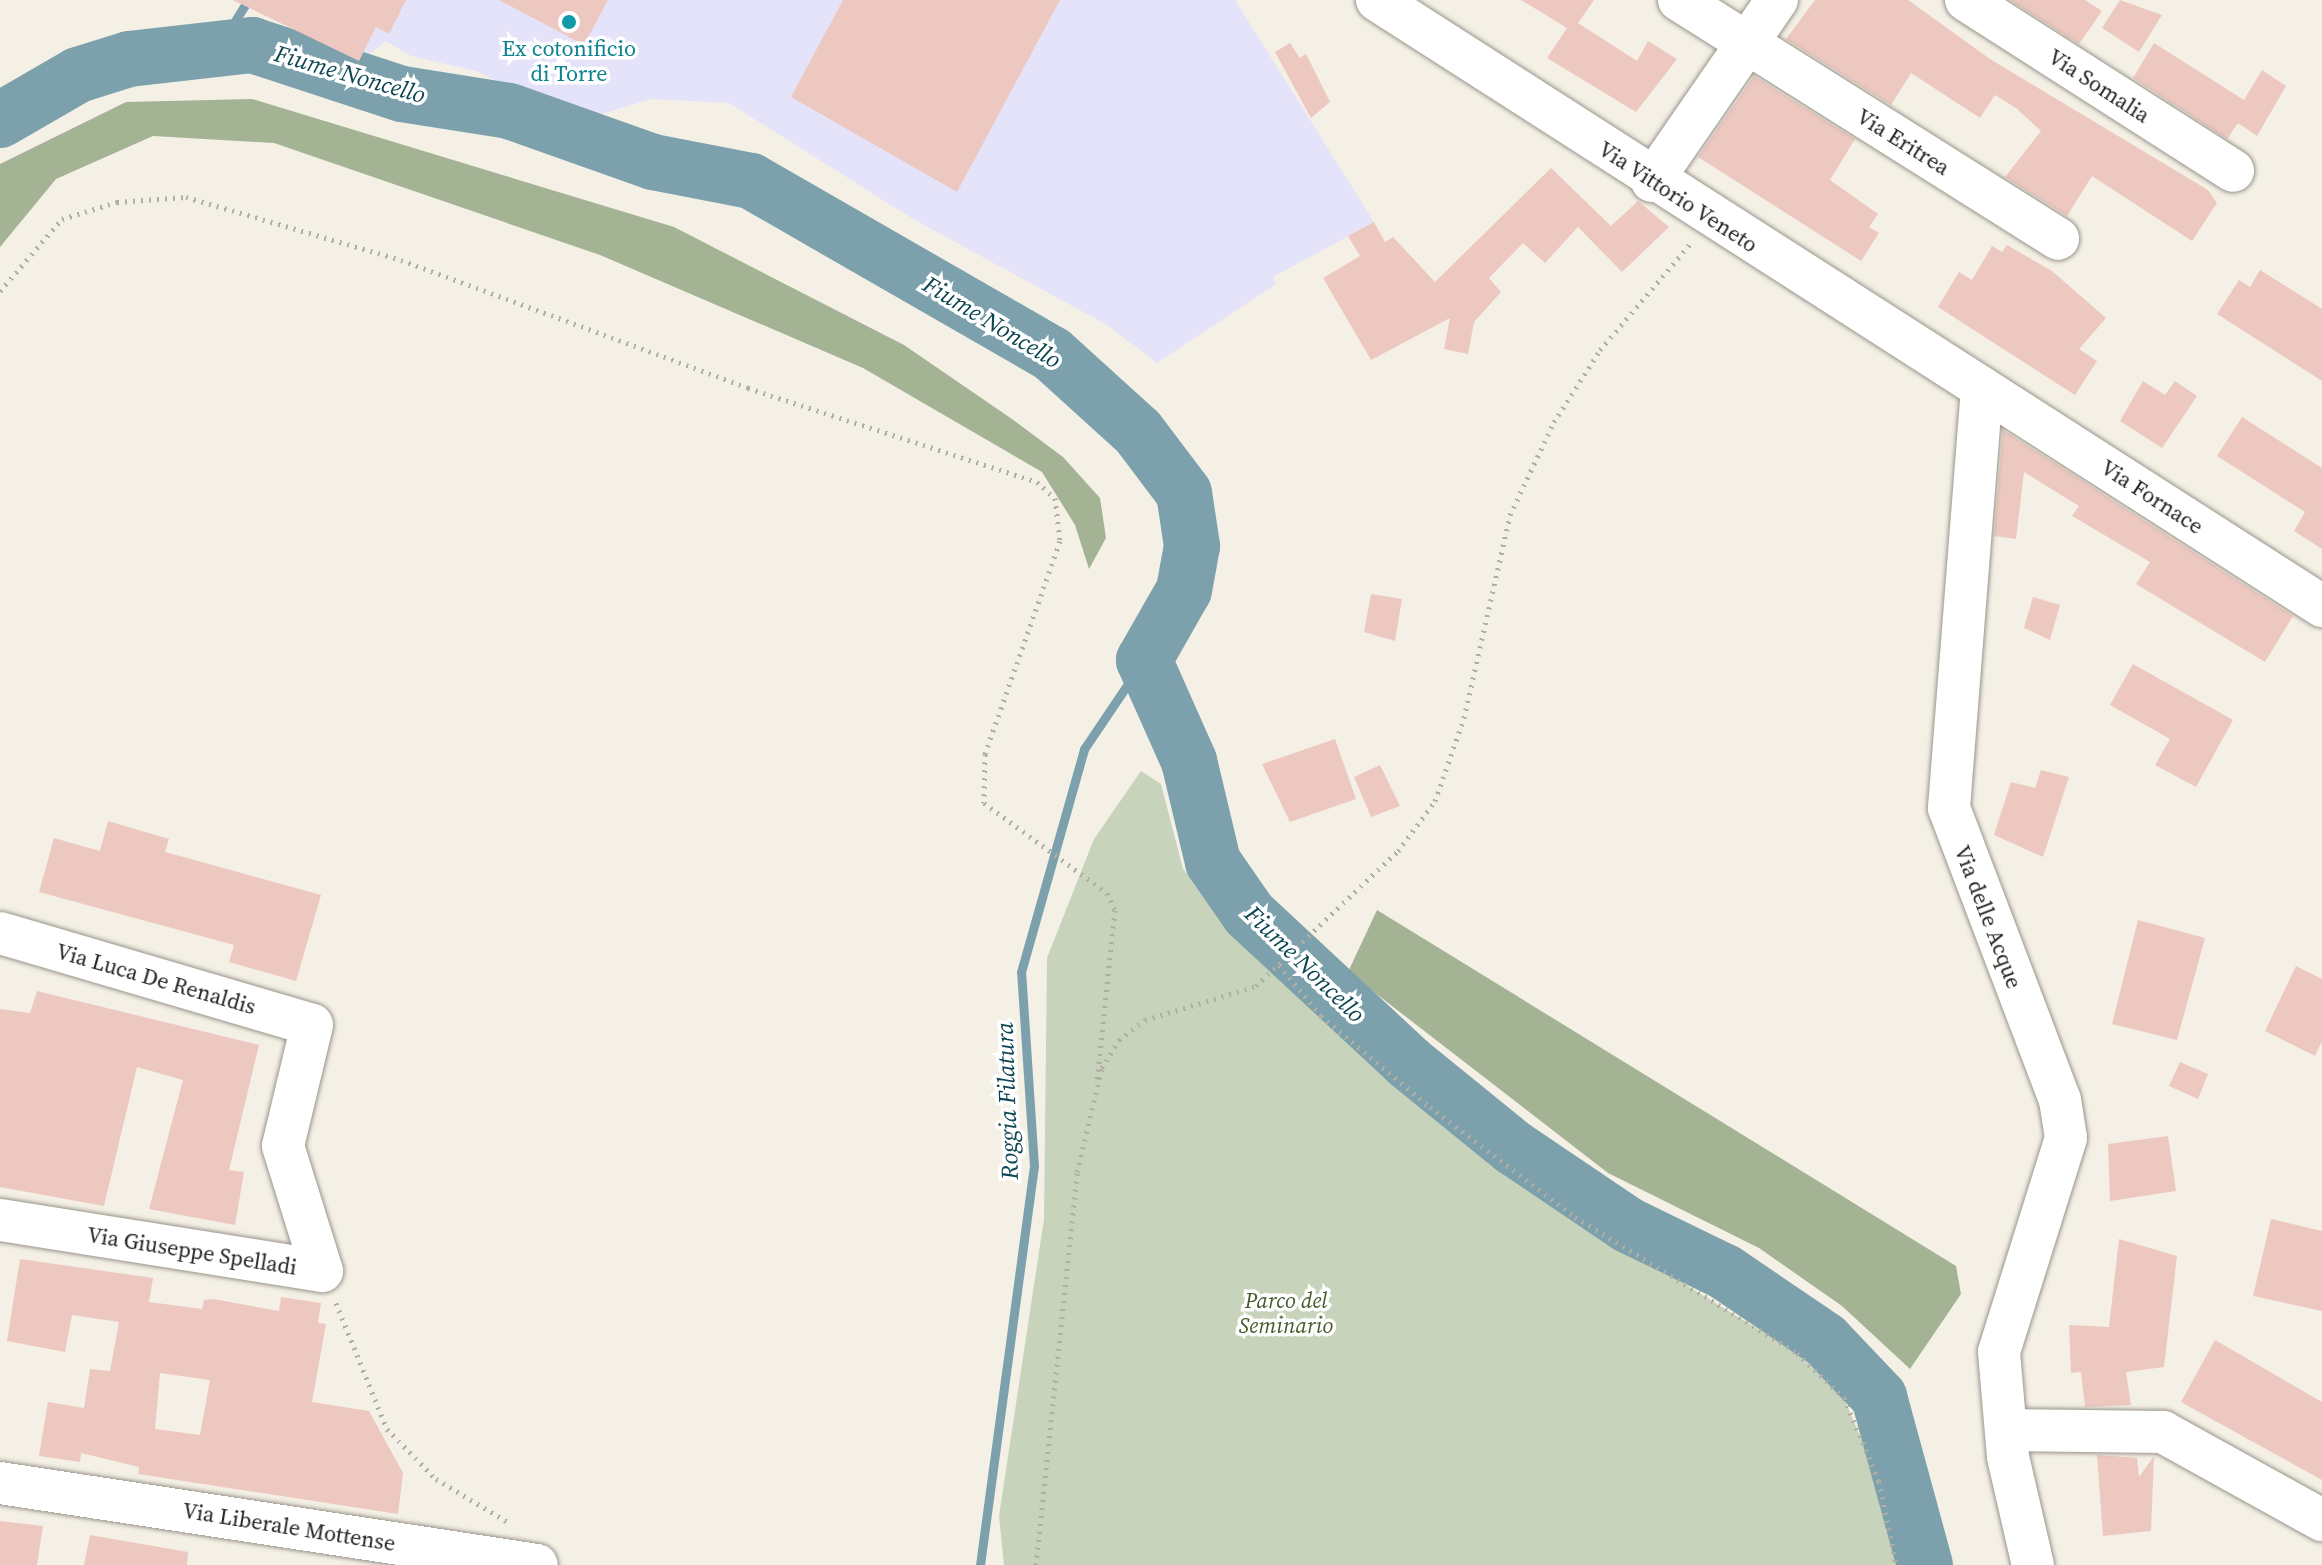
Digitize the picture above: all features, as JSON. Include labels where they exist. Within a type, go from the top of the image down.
[{"type":"street","name":"Via Vittorio Veneto","points":[[1377,0],[1710,220],[1982,388]]},
{"type":"street","name":"Via Eritrea","points":[[1679,0],[2058,239]]},
{"type":"street","points":[[1652,181],[1777,0]]},
{"type":"street","name":"Via Somalia","points":[[1966,0],[2233,171]]},
{"type":"street","name":"Via Fornace","points":[[1982,388],[2322,606]]},
{"type":"street","name":"Via delle Acque","points":[[1982,388],[1949,808],[2060,1100],[2066,1138],[1999,1352],[2006,1430],[2033,1565]]},
{"type":"street","name":"Via Luca De Renaldis","points":[[0,933],[312,1025]]},
{"type":"street","name":"Via Giuseppe Spelladi","points":[[0,1220],[322,1271],[283,1146],[312,1025]]},
{"type":"street","points":[[2006,1430],[2163,1432],[2322,1520]]},
{"type":"street","name":"Via Liberale Mottense","points":[[0,1483],[537,1565]]},
{"type":"path","points":[[0,291],[62,219],[117,202],[186,197],[401,260],[748,388],[1019,471],[1055,498],[1060,541],[985,754],[984,803],[1013,830],[1107,893],[1115,910],[1097,1081],[1077,1172],[1036,1565]]},
{"type":"path","points":[[1097,1081],[1119,1040],[1145,1020],[1256,986],[1398,851],[1435,801],[1464,718],[1510,515],[1529,475],[1600,350],[1710,220]]},
{"type":"path","points":[[1279,965],[1321,1016],[1430,1107],[1575,1217],[1797,1353],[1844,1398],[1879,1481],[1896,1565]]},
{"type":"path","points":[[322,1271],[387,1429],[436,1479],[497,1510],[523,1535],[537,1565]]},
{"type":"shaded area","name":"Ex cotonificio di Torre","points":[[233,0],[1235,0],[1374,222],[1273,277],[1276,284],[1157,363],[1107,325],[913,219],[729,103],[651,99],[576,122],[476,71],[411,56],[386,41],[359,61]]},
{"type":"green space","points":[[252,99],[674,227],[904,345],[1063,457],[1100,498],[1106,538],[1089,569],[1075,525],[1042,472],[863,368],[600,255],[274,143],[153,136],[56,179],[0,247],[0,164],[126,102]]},
{"type":"green space","name":"Parco del Seminario","points":[[1141,771],[1161,784],[1183,869],[1321,1016],[1575,1217],[1797,1353],[1844,1398],[1879,1481],[1896,1565],[1004,1565],[999,1516],[1044,1219],[1047,958],[1094,839]]},
{"type":"green space","points":[[1377,910],[1956,1266],[1961,1294],[1910,1369],[1842,1306],[1759,1248],[1608,1173],[1348,972]]},
{"type":"building","points":[[233,0],[406,0],[389,34],[376,27],[359,61]]},
{"type":"building","name":"Ex cotonificio di Torre","points":[[499,0],[608,0],[584,45]]},
{"type":"building","points":[[843,0],[1060,0],[957,192],[791,97]]},
{"type":"building","points":[[1521,0],[1594,0],[1578,23],[1637,61],[1648,41],[1677,59],[1636,112],[1547,58],[1567,28]]},
{"type":"building","points":[[1815,0],[1908,0],[1990,59],[2208,190],[2217,203],[2192,241],[2092,176],[2067,216],[2005,177],[2041,131],[2016,108],[1995,95],[1980,118],[1911,73],[1891,105],[1786,39]]},
{"type":"building","points":[[2010,0],[2085,0],[2102,11],[2079,44]]},
{"type":"building","points":[[2120,0],[2162,15],[2139,52],[2102,28]]},
{"type":"building","points":[[1290,43],[1300,58],[1306,54],[1330,102],[1311,118],[1275,52]]},
{"type":"building","points":[[2154,43],[2244,100],[2262,70],[2286,86],[2257,136],[2238,123],[2227,139],[2133,78]]},
{"type":"building","points":[[1754,76],[1855,139],[1830,180],[1878,214],[1869,227],[1879,233],[1861,261],[1698,157]]},
{"type":"building","points":[[1551,168],[1611,226],[1638,201],[1669,227],[1622,272],[1578,227],[1545,263],[1523,243],[1489,278],[1501,292],[1474,322],[1468,354],[1444,349],[1450,318],[1371,360],[1323,278],[1360,256],[1348,236],[1374,222],[1385,242],[1393,237],[1435,282]]},
{"type":"building","points":[[2007,245],[2052,271],[2106,318],[2079,349],[2097,361],[2075,395],[1938,307],[1959,272],[1972,280],[1992,246],[2002,252]]},
{"type":"building","points":[[2260,270],[2322,309],[2322,381],[2217,314],[2239,280],[2250,287]]},
{"type":"building","points":[[2143,381],[2165,395],[2175,381],[2197,396],[2162,448],[2120,421]]},
{"type":"building","points":[[2242,417],[2322,468],[2322,549],[2294,531],[2305,512],[2217,456]]},
{"type":"building","points":[[2003,430],[2293,616],[2265,662],[2136,584],[2150,562],[2072,516],[2079,506],[2024,472],[2016,539],[1994,536]]},
{"type":"building","points":[[1371,594],[1402,599],[1395,641],[1364,632]]},
{"type":"building","points":[[2033,597],[2060,605],[2050,640],[2024,628]]},
{"type":"building","points":[[2133,664],[2233,720],[2196,787],[2155,765],[2170,739],[2110,705]]},
{"type":"building","points":[[1335,739],[1356,799],[1290,822],[1262,764]]},
{"type":"building","points":[[1380,765],[1400,806],[1371,817],[1354,777]]},
{"type":"building","points":[[2041,770],[2069,777],[2043,857],[1994,835],[2011,782],[2035,788]]},
{"type":"building","points":[[108,821],[169,839],[165,852],[321,895],[296,981],[229,962],[234,945],[39,892],[54,838],[100,851]]},
{"type":"building","points":[[2138,920],[2205,938],[2177,1040],[2112,1024]]},
{"type":"building","points":[[2296,966],[2322,979],[2322,1041],[2315,1056],[2265,1031]]},
{"type":"building","points":[[37,991],[259,1045],[229,1170],[244,1172],[235,1225],[149,1209],[183,1080],[137,1067],[104,1206],[0,1187],[0,1009],[30,1013]]},
{"type":"building","points":[[2180,1062],[2208,1074],[2198,1099],[2169,1086]]},
{"type":"building","points":[[2168,1136],[2176,1191],[2110,1201],[2108,1144]]},
{"type":"building","points":[[2271,1219],[2322,1231],[2322,1311],[2253,1296]]},
{"type":"building","points":[[2119,1239],[2177,1256],[2164,1367],[2126,1372],[2131,1405],[2085,1407],[2081,1372],[2071,1373],[2069,1325],[2109,1327]]},
{"type":"building","points":[[20,1259],[153,1278],[149,1302],[202,1309],[204,1300],[213,1299],[279,1311],[281,1297],[321,1303],[318,1323],[326,1324],[312,1402],[369,1411],[403,1473],[398,1514],[138,1474],[139,1467],[81,1453],[80,1462],[39,1456],[48,1402],[84,1408],[90,1369],[110,1371],[119,1322],[72,1315],[65,1352],[7,1341]],"holes":[[[160,1373],[210,1380],[200,1435],[155,1429]]]},
{"type":"building","points":[[2215,1340],[2322,1402],[2322,1480],[2181,1402]]},
{"type":"building","points":[[2097,1455],[2137,1458],[2139,1477],[2154,1456],[2151,1531],[2103,1536]]},
{"type":"building","points":[[0,1521],[43,1526],[37,1565],[0,1565]]},
{"type":"building","points":[[90,1535],[188,1552],[187,1565],[84,1565]]},
{"type":"waterway","points":[[220,45],[248,0]]},
{"type":"waterway","name":"Fiume Noncello","points":[[0,120],[78,75],[129,59],[252,45],[402,94],[509,111],[653,162],[751,181],[1052,354],[1138,432],[1184,493],[1192,546],[1184,590],[1144,660],[1189,761],[1213,862],[1249,914],[1408,1062],[1514,1148],[1628,1225],[1725,1272],[1825,1340],[1879,1397],[1925,1565]]},
{"type":"waterway","name":"Roggia Filatura","points":[[980,1565],[1034,1166],[1021,972],[1084,749],[1144,660]]},
{"type":"place","name":"Ex cotonificio di Torre","points":[[569,22]]}]
